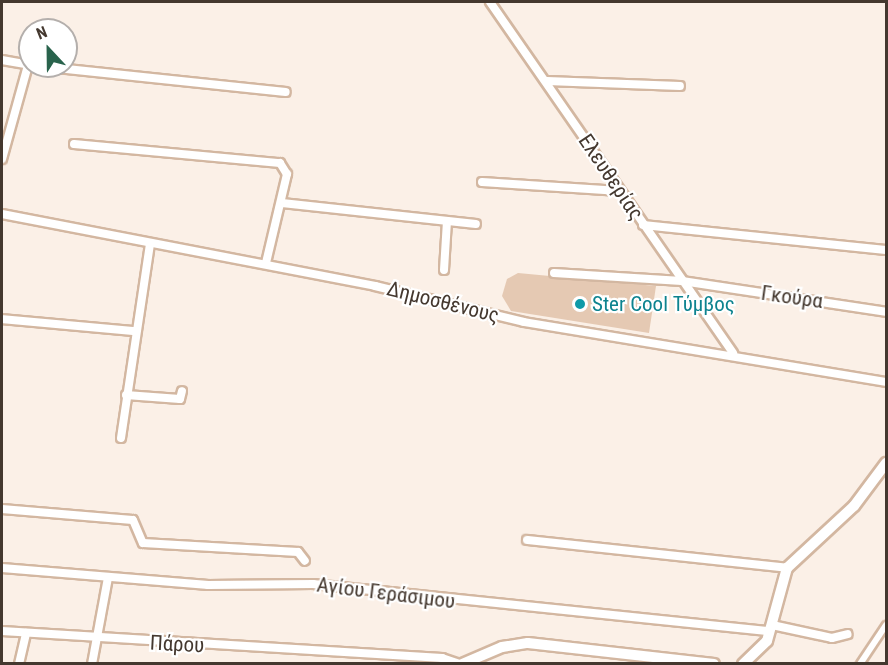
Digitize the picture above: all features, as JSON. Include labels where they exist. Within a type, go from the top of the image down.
[{"type":"main road","points":[[743,663],[760,653],[771,628],[787,568],[854,506],[886,464]]},
{"type":"main road","points":[[461,663],[502,646],[528,643],[714,663]]},
{"type":"street","name":"Ελευθερίας","points":[[490,2],[547,81],[643,225],[733,353]]},
{"type":"street","points":[[2,60],[18,63]]},
{"type":"street","points":[[78,70],[286,92]]},
{"type":"street","points":[[2,159],[25,78]]},
{"type":"street","points":[[547,81],[680,86]]},
{"type":"street","points":[[74,144],[280,163],[286,174],[282,203],[266,263]]},
{"type":"street","points":[[482,182],[620,190]]},
{"type":"street","points":[[282,203],[476,224]]},
{"type":"street","name":"Δημοσθένους","points":[[2,214],[266,263],[524,322],[733,353],[886,382]]},
{"type":"street","points":[[444,270],[447,221]]},
{"type":"street","points":[[643,225],[886,250]]},
{"type":"street","points":[[121,438],[134,331],[150,243]]},
{"type":"street","name":"Γκούρα","points":[[554,273],[682,281],[886,312]]},
{"type":"street","points":[[2,319],[134,331]]},
{"type":"street","points":[[126,395],[180,399],[182,391]]},
{"type":"street","points":[[2,508],[132,520],[143,543],[298,552],[305,561]]},
{"type":"street","points":[[528,540],[787,568]]},
{"type":"street","name":"Αγίου Γεράσιμου","points":[[2,568],[108,578],[313,584],[771,628],[832,638],[848,634]]},
{"type":"street","points":[[92,663],[108,578]]},
{"type":"street","points":[[860,663],[886,625]]},
{"type":"street","name":"Πάρου","points":[[2,631],[96,640],[442,658],[461,663]]},
{"type":"street","points":[[19,663],[26,633]]},
{"type":"building","name":"Ster Cool Τύμβος","points":[[518,273],[656,286],[649,333],[511,311],[502,296],[507,279]]},
{"type":"place","name":"Ster Cool Τύμβος","points":[[580,304]]}]
